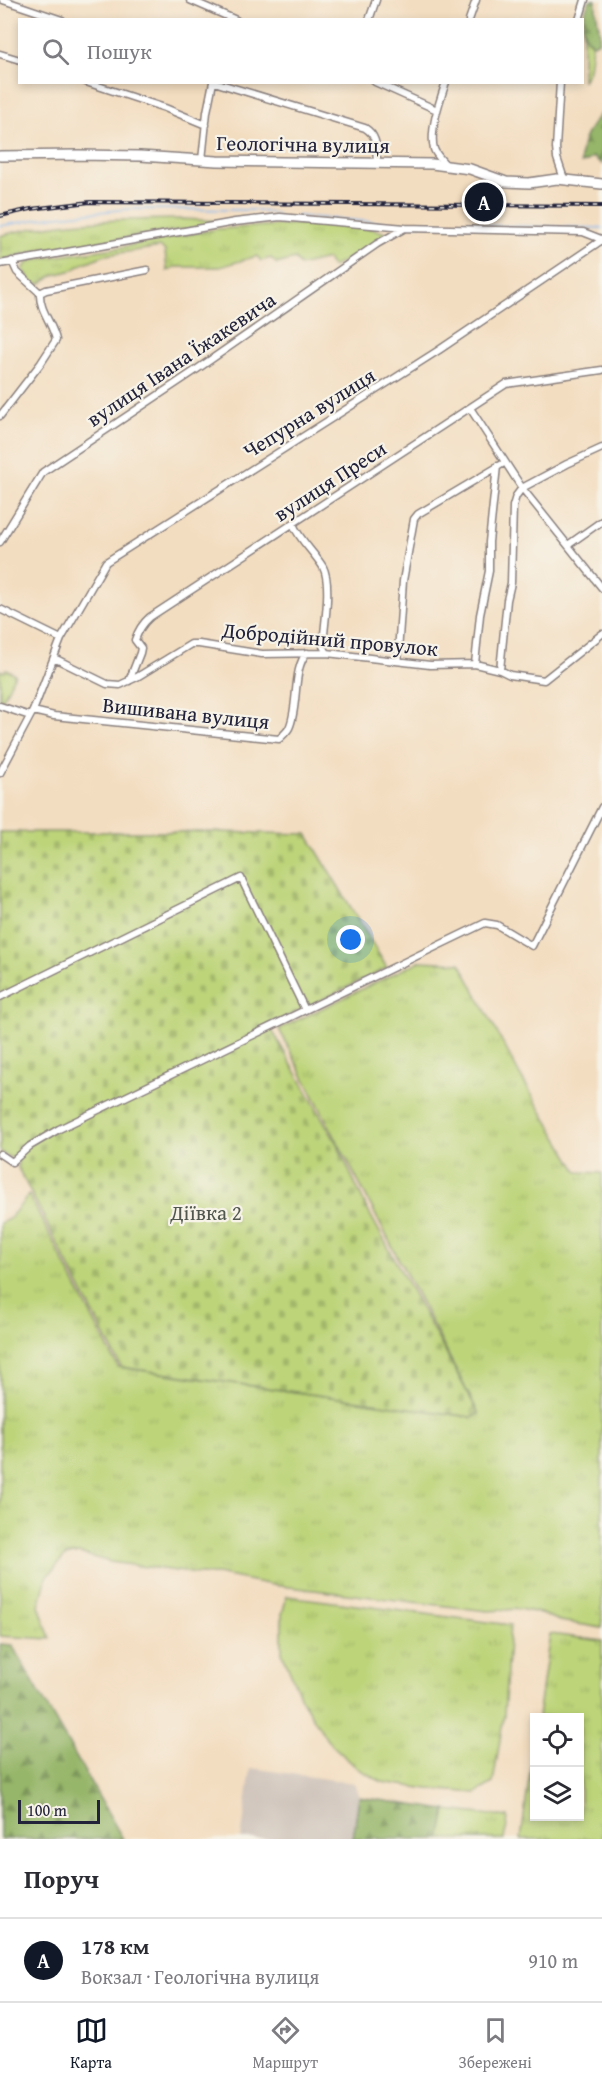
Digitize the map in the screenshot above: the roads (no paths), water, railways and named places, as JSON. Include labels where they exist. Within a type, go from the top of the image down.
[{"type":"street","points":[[3,0],[56,18]]},
{"type":"street","points":[[190,0],[231,18]]},
{"type":"street","points":[[370,18],[376,0]]},
{"type":"street","points":[[470,18],[476,0]]},
{"type":"street","points":[[580,18],[585,0]]},
{"type":"street","points":[[0,54],[18,59]]},
{"type":"street","points":[[92,84],[165,108],[206,125]]},
{"type":"street","points":[[202,160],[214,84]]},
{"type":"street","points":[[221,84],[365,128],[376,138],[377,163]]},
{"type":"street","points":[[379,84],[437,110]]},
{"type":"street","points":[[445,84],[437,110],[434,147],[438,157],[445,164]]},
{"type":"street","points":[[560,84],[556,148],[564,179]]},
{"type":"street","name":"Геологічна вулиця","points":[[0,156],[140,156],[202,160],[445,164],[470,169],[506,182],[529,183],[564,179],[602,184]]},
{"type":"street","points":[[0,264],[234,222],[280,218],[405,228],[584,232],[601,239]]},
{"type":"street","name":"вулиця Івана Їжакевича","points":[[0,542],[43,472],[193,372],[377,244],[405,228]]},
{"type":"street","name":"Чепурна вулиця","points":[[0,773],[32,714],[61,639],[106,562],[439,350],[596,245],[601,239]]},
{"type":"street","points":[[12,261],[17,273],[40,293]]},
{"type":"street","points":[[40,293],[147,270]]},
{"type":"street","points":[[0,416],[56,340],[54,329],[39,301],[40,293]]},
{"type":"street","name":"вулиця Преси","points":[[129,681],[141,648],[135,640],[142,624],[150,617],[506,384],[602,370]]},
{"type":"street","points":[[470,408],[492,441],[501,464],[602,588]]},
{"type":"street","points":[[500,670],[507,600],[511,583],[513,506],[516,496],[522,488],[602,448]]},
{"type":"street","points":[[399,661],[403,580],[414,519],[418,514],[501,464]]},
{"type":"street","points":[[475,664],[480,615],[489,571],[489,542],[501,464]]},
{"type":"street","points":[[568,545],[602,521]]},
{"type":"street","points":[[293,524],[324,570],[327,595],[323,646],[327,653]]},
{"type":"street","points":[[0,609],[61,639]]},
{"type":"street","name":"Добродійний провулок","points":[[129,681],[191,644],[262,654],[327,653],[430,665],[475,664],[510,675],[544,680],[602,634]]},
{"type":"street","name":"Вишивана вулиця","points":[[0,706],[32,714],[279,739],[289,730],[301,662],[307,654]]},
{"type":"street","points":[[54,658],[107,684],[120,685],[129,681]]},
{"type":"street","points":[[0,1154],[12,1162],[30,1146],[60,1129],[484,923],[496,925],[532,946],[602,807]]},
{"type":"street","points":[[0,997],[241,878],[305,1010]]},
{"type":"waterway","points":[[0,226],[56,216],[130,209],[256,210],[278,214]]},
{"type":"waterway","points":[[297,216],[388,223],[602,228]]},
{"type":"railway","points":[[0,216],[31,209],[90,202],[602,206]]},
{"type":"place","name":"178 км","points":[[484,202]]},
{"type":"park label","name":"Діївка 2","points":[[206,1212]]}]
